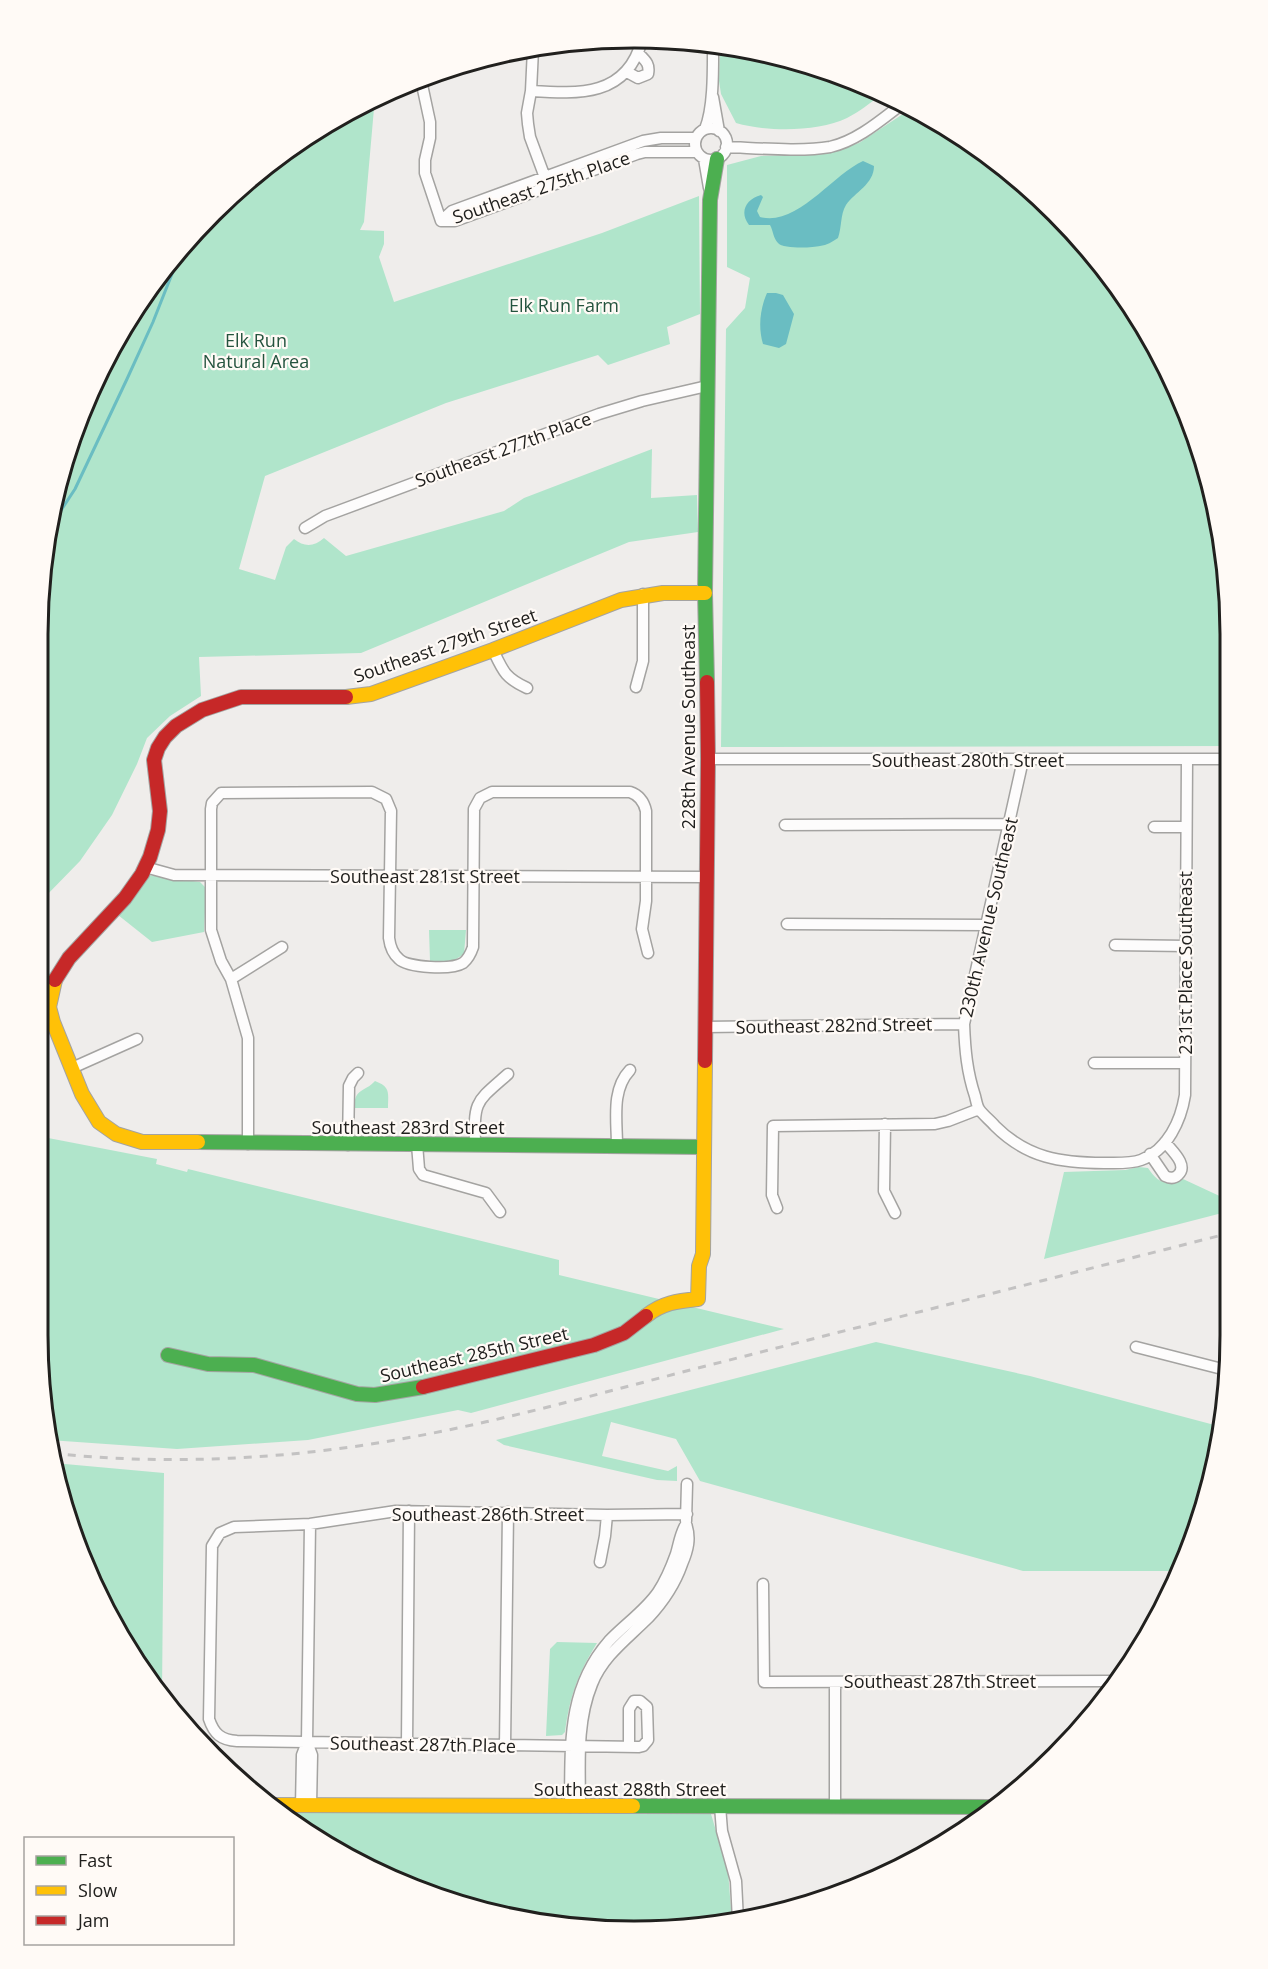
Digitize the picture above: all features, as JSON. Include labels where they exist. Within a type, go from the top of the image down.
[{"type":"street","points":[[531,91],[590,92],[612,83],[627,72],[640,48]]},
{"type":"street","points":[[627,72],[638,78],[648,74],[648,63],[639,53]]},
{"type":"street","points":[[712,91],[724,139],[722,156],[706,157],[694,144],[696,138],[705,129],[712,91],[713,53]]},
{"type":"street","points":[[533,57],[528,124],[547,182]]},
{"type":"street","name":"Southeast 275th Place","points":[[423,88],[430,122],[425,173],[441,221],[452,211],[645,152],[706,157]]},
{"type":"street","points":[[705,129],[711,128],[724,139],[758,148],[831,147],[854,138],[895,109]]},
{"type":"street","name":"Southeast 275th Place","points":[[547,182],[651,139],[696,138]]},
{"type":"street","name":"228th Avenue Southeast","points":[[703,1254],[708,759],[705,593],[710,200],[706,157]]},
{"type":"street","name":"Southeast 277th Place","points":[[305,528],[325,516],[599,414],[707,386]]},
{"type":"street","name":"Southeast 279th Street","points":[[145,867],[158,836],[160,820],[154,758],[166,737],[192,714],[225,700],[241,697],[371,694],[621,600],[663,592],[705,593]]},
{"type":"street","points":[[636,687],[644,661],[643,594]]},
{"type":"street","points":[[493,650],[504,674],[512,682],[527,688]]},
{"type":"street","name":"Southeast 280th Street","points":[[708,759],[1220,759]]},
{"type":"street","name":"231st Place Southeast","points":[[1150,1154],[1173,1132],[1182,1111],[1185,1095],[1187,759]]},
{"type":"street","name":"230th Avenue Southeast","points":[[979,1109],[968,1076],[964,1024],[1023,760]]},
{"type":"street","points":[[248,1144],[249,1050],[244,1022],[231,979],[220,960],[211,930],[211,809],[221,793],[372,792],[380,794],[386,799],[391,811],[389,938],[391,947],[399,959],[412,966],[453,966],[465,961],[473,947],[474,809],[480,798],[492,792],[630,792],[641,800],[646,811],[646,902],[642,929],[648,953]]},
{"type":"street","points":[[785,825],[1009,824]]},
{"type":"street","points":[[1154,827],[1186,827]]},
{"type":"street","points":[[48,1004],[62,964],[99,928],[145,867]]},
{"type":"street","name":"Southeast 281st Street","points":[[145,867],[174,875],[210,876],[706,877]]},
{"type":"street","points":[[787,924],[986,925]]},
{"type":"street","points":[[1115,945],[1186,946]]},
{"type":"street","points":[[231,979],[282,947]]},
{"type":"street","points":[[48,1016],[72,1068],[137,1040]]},
{"type":"street","name":"Southeast 282nd Street","points":[[705,1027],[964,1024]]},
{"type":"street","points":[[1094,1063],[1185,1063]]},
{"type":"street","name":"Southeast 283rd Street","points":[[72,1068],[89,1110],[104,1127],[114,1134],[142,1143],[703,1147]]},
{"type":"street","points":[[617,1146],[618,1091],[621,1079],[630,1070]]},
{"type":"street","points":[[348,1145],[349,1086],[358,1073]]},
{"type":"street","points":[[475,1145],[476,1106],[481,1098],[507,1074]]},
{"type":"street","points":[[777,1208],[772,1195],[773,1126],[935,1124],[979,1109],[1005,1136],[1026,1150],[1048,1158],[1073,1163],[1122,1163],[1141,1160],[1150,1154],[1168,1178],[1179,1174],[1182,1169],[1181,1163],[1165,1142]]},
{"type":"street","points":[[885,1124],[884,1191],[895,1213]]},
{"type":"street","points":[[417,1144],[419,1168],[423,1175],[486,1193],[500,1212]]},
{"type":"street","name":"Southeast 285th Street","points":[[168,1355],[199,1363],[262,1367],[357,1394],[375,1395],[409,1390],[594,1345],[624,1333],[657,1306],[698,1299],[699,1266],[703,1254]]},
{"type":"street","points":[[1136,1347],[1219,1368]]},
{"type":"street","points":[[575,1807],[576,1747],[593,1682],[610,1654],[647,1619],[672,1587],[679,1573],[690,1535],[686,1519],[687,1484]]},
{"type":"street","points":[[407,1744],[409,1510]]},
{"type":"street","name":"Southeast 286th Street","points":[[218,1736],[212,1729],[209,1719],[212,1546],[220,1533],[234,1527],[310,1524],[409,1510],[686,1519]]},
{"type":"street","points":[[505,1746],[508,1512]]},
{"type":"street","points":[[600,1562],[607,1515]]},
{"type":"street","points":[[306,1806],[302,1755],[307,1742],[310,1524]]},
{"type":"street","name":"Southeast 287th Street","points":[[763,1584],[764,1682],[1107,1681]]},
{"type":"street","points":[[835,1682],[835,1806]]},
{"type":"street","name":"Southeast 287th Place","points":[[218,1736],[237,1741],[629,1747]]},
{"type":"street","name":"Southeast 288th Street","points":[[285,1806],[981,1807]]},
{"type":"street","points":[[720,1806],[722,1831],[736,1881],[738,1912]]},
{"type":"green space","points":[[720,55],[786,68],[822,79],[874,100],[847,118],[835,123],[807,128],[762,128],[736,123],[721,94]]},
{"type":"green space","name":"Elk Run Natural Area","points":[[374,109],[364,222],[360,230],[384,231],[384,244],[379,257],[394,302],[602,233],[699,196],[700,314],[667,327],[670,344],[608,365],[598,355],[446,403],[265,476],[239,569],[275,580],[286,547],[294,539],[309,545],[324,538],[346,556],[504,511],[524,498],[652,449],[651,498],[697,495],[698,532],[629,542],[361,653],[199,657],[201,696],[170,716],[147,738],[112,815],[80,861],[48,894],[49,596],[59,520],[79,446],[108,375],[147,308],[193,248],[248,193],[277,169],[308,147]]},
{"type":"green space","points":[[903,114],[960,147],[1020,193],[1075,248],[1121,308],[1141,341],[1160,375],[1189,446],[1209,520],[1219,596],[1220,746],[721,747],[726,329],[745,308],[750,278],[727,267],[727,165],[761,156],[825,154],[859,143]]},
{"type":"green space","points":[[147,875],[200,882],[205,887],[204,932],[152,942],[118,915]]},
{"type":"green space","points":[[429,930],[466,930],[464,954],[453,961],[430,961]]},
{"type":"green space","points":[[375,1081],[386,1088],[388,1108],[354,1108],[358,1093]]},
{"type":"green space","points":[[48,1138],[157,1159],[156,1164],[187,1172],[188,1169],[559,1260],[559,1275],[784,1329],[471,1413],[458,1410],[308,1440],[177,1449],[58,1441],[49,1373]]},
{"type":"green space","points":[[1148,1168],[1155,1177],[1167,1183],[1183,1179],[1220,1196],[1220,1214],[1044,1259],[1064,1172]]},
{"type":"green space","points":[[876,1342],[1030,1376],[1213,1425],[1200,1487],[1189,1523],[1170,1571],[1023,1571],[700,1481],[676,1439],[611,1422],[602,1456],[668,1471],[677,1466],[677,1481],[657,1480],[504,1445],[496,1440]]},
{"type":"green space","points":[[62,1464],[164,1473],[162,1682],[108,1594],[79,1523]]},
{"type":"green space","points":[[557,1642],[597,1643],[576,1685],[569,1707],[565,1732],[562,1735],[546,1736],[550,1649]]},
{"type":"green space","points":[[290,1809],[711,1814],[728,1871],[731,1913],[672,1920],[634,1921],[558,1916],[482,1901],[410,1876],[375,1861]]},
{"type":"water","points":[[863,161],[874,166],[871,178],[846,205],[838,238],[829,243],[823,246],[798,248],[781,245],[776,241],[770,225],[749,225],[746,220],[744,211],[748,203],[756,197],[761,195],[763,197],[757,211],[760,217],[774,218],[787,214],[814,198]]},
{"type":"water","points":[[767,293],[783,295],[794,314],[786,344],[779,348],[763,344],[761,338],[761,318]]},
{"type":"waterway","points":[[61,510],[75,489],[127,379],[172,273]]},
{"type":"railway","points":[[60,1454],[182,1460],[272,1456],[401,1439],[554,1406],[1220,1236]]},
{"type":"traffic: fast","points":[[707,682],[705,593],[710,200],[717,159]]},
{"type":"traffic: fast","points":[[198,1142],[703,1147]]},
{"type":"traffic: fast","points":[[168,1355],[208,1364],[254,1365],[357,1394],[375,1395],[423,1387]]},
{"type":"traffic: fast","points":[[633,1806],[981,1807]]},
{"type":"traffic: slow","points":[[346,697],[371,694],[621,600],[663,593],[705,593]]},
{"type":"traffic: slow","points":[[55,980],[49,1007],[53,1022],[82,1094],[99,1122],[116,1134],[142,1142],[198,1142]]},
{"type":"traffic: slow","points":[[646,1316],[670,1303],[698,1299],[699,1266],[703,1254],[705,1061]]},
{"type":"traffic: slow","points":[[284,1805],[633,1806]]},
{"type":"traffic: jam","points":[[705,1061],[707,682]]},
{"type":"traffic: jam","points":[[55,980],[69,958],[125,898],[142,874],[158,830],[160,811],[154,760],[165,737],[176,726],[202,710],[241,697],[346,697]]},
{"type":"traffic: jam","points":[[423,1387],[594,1345],[624,1333],[646,1316]]},
{"type":"park label","name":"Elk Run Farm","points":[[564,305]]}]
